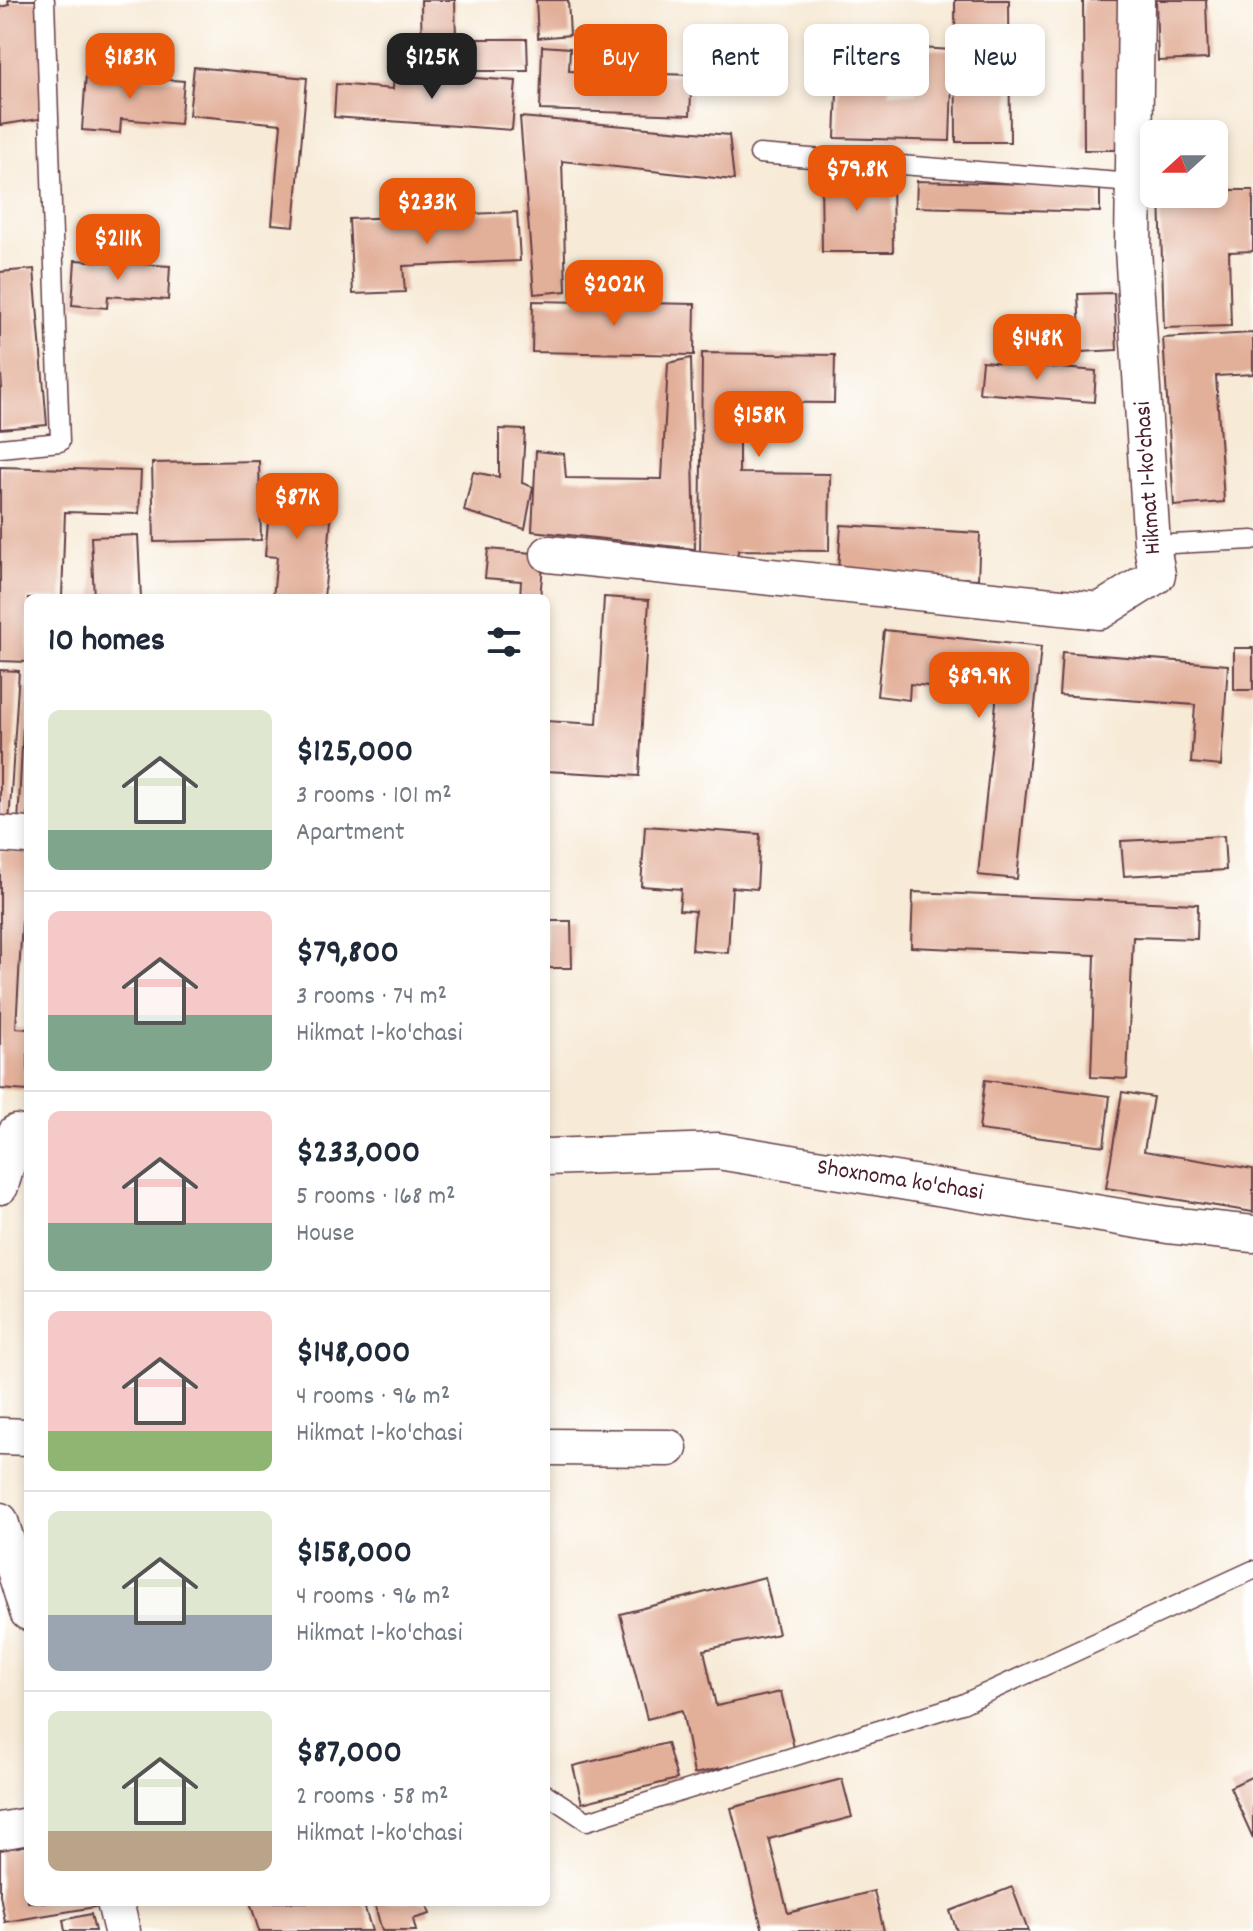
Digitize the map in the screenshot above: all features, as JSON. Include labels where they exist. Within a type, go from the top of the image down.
[{"type":"street","name":"Hikmat 1-ko'chasi","points":[[549,554],[1100,611],[1157,575],[1152,545],[1133,249],[1136,0]]},
{"type":"street","points":[[0,834],[24,836]]},
{"type":"street","points":[[0,1186],[15,1133]]},
{"type":"street","name":"Shoxnoma ko'chasi","points":[[550,1157],[718,1151],[1168,1225],[1253,1234]]},
{"type":"street","points":[[0,1436],[24,1437]]},
{"type":"street","points":[[550,1447],[669,1448]]},
{"type":"street","points":[[0,1521],[24,1599]]},
{"type":"street","points":[[0,1831],[24,1827]]},
{"type":"street","points":[[116,1906],[122,1931]]},
{"type":"lane","points":[[0,448],[60,442],[45,0]]},
{"type":"lane","points":[[759,154],[1133,183]]},
{"type":"lane","points":[[1152,545],[1253,540]]},
{"type":"lane","points":[[550,1797],[587,1821],[947,1709],[1253,1570]]},
{"type":"building","points":[[8,0],[39,0],[58,116],[0,125],[0,7],[9,5]]},
{"type":"building","points":[[421,0],[455,0],[456,39],[527,39],[528,71],[422,71]]},
{"type":"building","points":[[536,0],[568,0],[570,35],[538,38]]},
{"type":"building","points":[[955,0],[1009,0],[1009,24],[955,24]]},
{"type":"building","points":[[1083,0],[1119,0],[1120,150],[1084,150]]},
{"type":"building","points":[[1156,0],[1206,0],[1208,59],[1158,61]]},
{"type":"building","points":[[542,46],[570,48],[569,71],[574,71],[574,96],[667,96],[667,74],[683,75],[683,96],[691,96],[690,115],[540,110]]},
{"type":"building","points":[[929,49],[945,50],[945,96],[951,96],[950,141],[835,138],[837,96],[929,96]]},
{"type":"building","points":[[194,67],[307,78],[294,226],[272,224],[281,124],[189,115]]},
{"type":"building","points":[[394,72],[516,81],[512,130],[334,117],[336,84],[393,89]]},
{"type":"building","points":[[86,73],[184,81],[180,124],[121,119],[120,133],[82,130]]},
{"type":"building","points":[[956,96],[1010,96],[1010,142],[956,142]]},
{"type":"building","points":[[520,117],[729,135],[734,180],[562,161],[566,291],[534,294]]},
{"type":"building","points":[[821,174],[892,174],[893,252],[822,252]]},
{"type":"building","points":[[917,181],[1100,186],[1100,212],[916,207]]},
{"type":"building","points":[[1228,190],[1253,190],[1253,251],[1229,252],[1231,326],[1164,328],[1160,208],[1228,208]]},
{"type":"building","points":[[517,212],[520,261],[403,266],[405,292],[353,294],[349,219]]},
{"type":"building","points":[[75,260],[170,266],[168,300],[108,296],[107,308],[72,305]]},
{"type":"building","points":[[34,269],[47,425],[0,429],[0,272]]},
{"type":"building","points":[[1114,293],[1117,350],[1081,352],[1078,294]]},
{"type":"building","points":[[533,301],[695,304],[694,355],[532,352]]},
{"type":"building","points":[[1253,333],[1253,374],[1216,376],[1224,502],[1174,506],[1163,338]]},
{"type":"building","points":[[702,353],[835,355],[834,403],[739,402],[739,473],[830,474],[829,551],[738,550],[737,562],[700,562]]},
{"type":"building","points":[[691,358],[695,549],[532,531],[536,451],[564,454],[566,478],[662,479],[668,363]]},
{"type":"building","points":[[982,361],[1096,371],[1094,402],[979,393]]},
{"type":"building","points":[[499,429],[525,430],[522,483],[533,487],[525,529],[464,511],[473,472],[499,477]]},
{"type":"building","points":[[259,461],[261,540],[154,542],[152,463]]},
{"type":"building","points":[[0,467],[141,471],[139,514],[65,512],[62,594],[24,594],[24,662],[0,661]]},
{"type":"building","points":[[272,477],[312,481],[308,518],[331,520],[324,594],[273,594],[277,557],[265,556]]},
{"type":"building","points":[[841,525],[980,533],[978,579],[838,571]]},
{"type":"building","points":[[138,535],[141,594],[94,594],[91,537]]},
{"type":"building","points":[[488,549],[544,554],[540,594],[520,594],[521,581],[485,578]]},
{"type":"building","points":[[604,597],[649,600],[639,776],[550,771],[550,721],[597,724]]},
{"type":"building","points":[[884,630],[1041,647],[1017,879],[978,875],[997,693],[910,684],[909,700],[877,696]]},
{"type":"building","points":[[1234,648],[1253,648],[1253,690],[1234,690]]},
{"type":"building","points":[[1062,652],[1228,665],[1221,766],[1191,763],[1195,705],[1059,695]]},
{"type":"building","points":[[0,670],[19,671],[9,824],[0,823]]},
{"type":"building","points":[[24,708],[24,825],[18,824]]},
{"type":"building","points":[[645,826],[760,834],[757,889],[732,887],[728,953],[692,950],[695,911],[679,910],[681,889],[641,886]]},
{"type":"building","points":[[1224,836],[1226,870],[1124,876],[1121,841]]},
{"type":"building","points":[[0,851],[24,852],[16,1028],[24,1029],[24,1091],[0,1089]]},
{"type":"building","points":[[913,892],[1198,904],[1197,939],[1133,937],[1127,1079],[1091,1077],[1095,955],[911,947]]},
{"type":"building","points":[[550,921],[571,921],[572,968],[550,968]]},
{"type":"building","points":[[985,1080],[1110,1096],[1104,1146],[979,1130]]},
{"type":"building","points":[[1122,1092],[1153,1097],[1144,1151],[1253,1169],[1253,1212],[1106,1188]]},
{"type":"building","points":[[765,1577],[778,1634],[704,1650],[716,1706],[781,1692],[795,1752],[694,1774],[682,1710],[647,1719],[620,1614]]},
{"type":"building","points":[[667,1743],[677,1779],[582,1803],[573,1766]]},
{"type":"building","points":[[1253,1776],[1253,1838],[1230,1787]]},
{"type":"building","points":[[842,1779],[852,1817],[769,1839],[788,1913],[874,1891],[884,1931],[763,1931],[731,1808]]},
{"type":"building","points":[[24,1846],[24,1906],[95,1907],[5,1922],[0,1895],[0,1850]]},
{"type":"building","points":[[1012,1887],[1028,1931],[957,1931],[950,1911]]},
{"type":"building","points":[[251,1906],[364,1906],[372,1931],[259,1931]]},
{"type":"building","points":[[375,1906],[427,1906],[430,1914],[413,1919],[416,1931],[382,1931]]},
{"type":"building","points":[[91,1914],[95,1931],[65,1931],[63,1920]]}]
